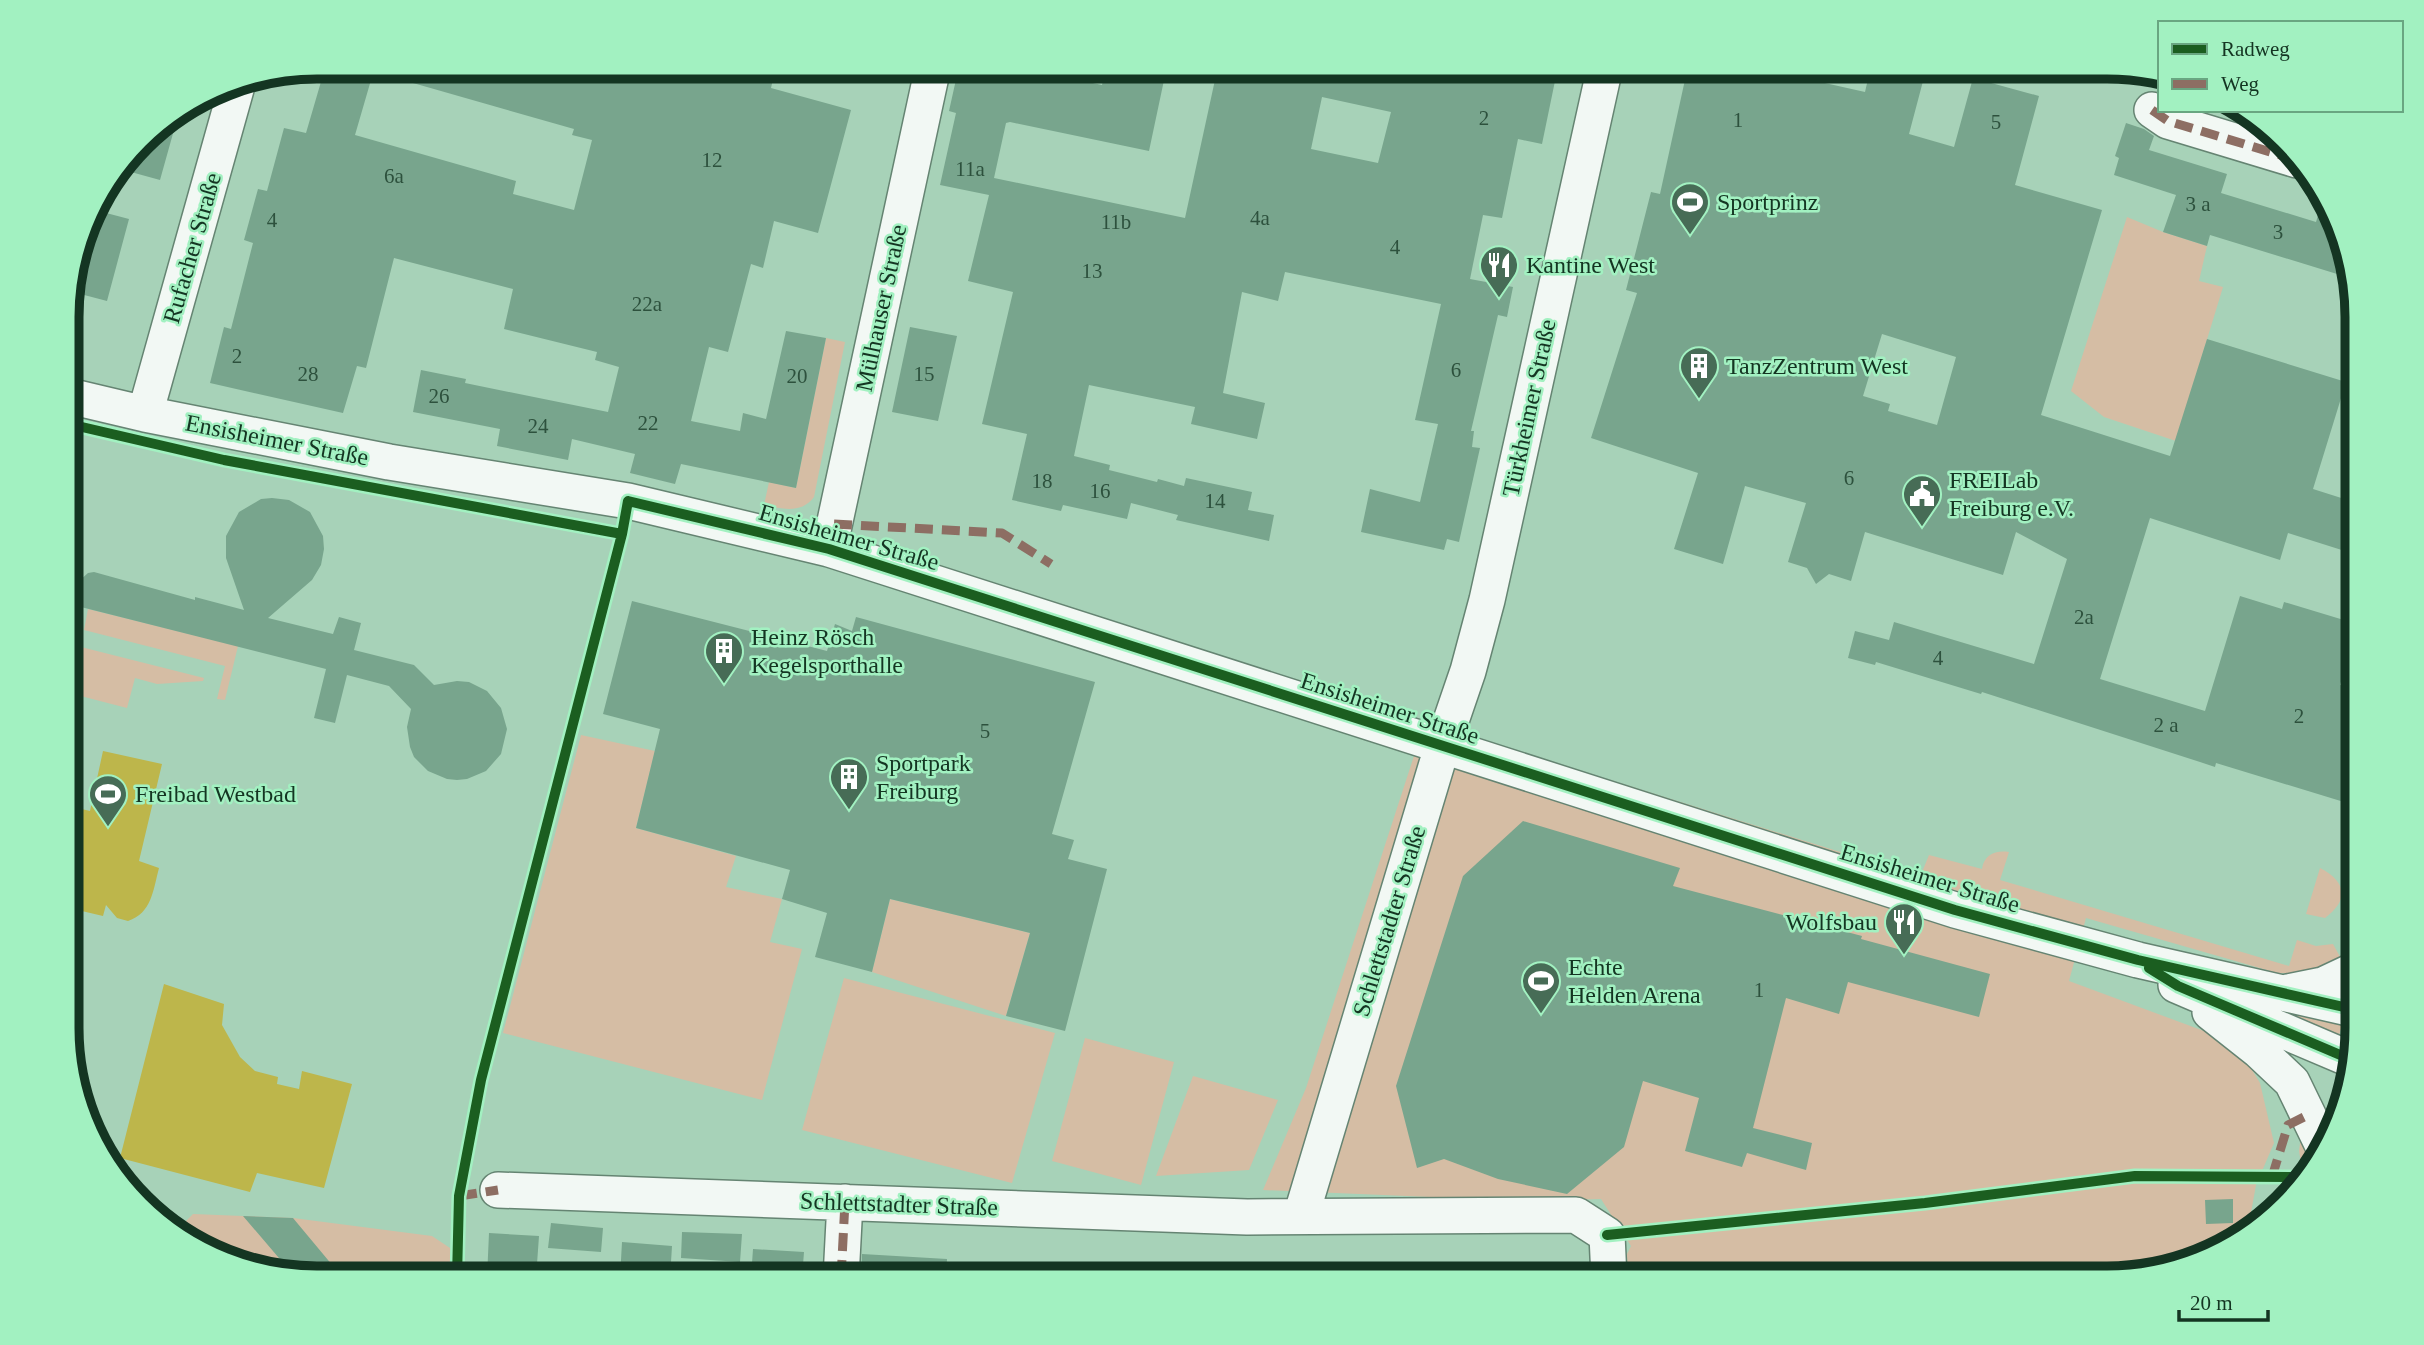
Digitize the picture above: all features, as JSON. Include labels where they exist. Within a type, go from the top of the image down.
[{"type":"street","name":"Mülhauser Straße","points":[[829,549],[930,79]]},
{"type":"street","name":"Türkheimer Straße","points":[[1442,747],[1468,671],[1487,600],[1602,79]]},
{"type":"street","name":"Rufacher Straße","points":[[145,414],[235,94]]},
{"type":"street","points":[[2152,110],[2168,121],[2282,156]]},
{"type":"street","name":"Ensisheimer Straße","points":[[79,398],[389,462],[628,500],[829,549],[1955,910],[2137,960],[2345,1007]]},
{"type":"street","name":"Schlettstadter Straße","points":[[1301,1216],[1442,747]]},
{"type":"street","name":"Ensisheimer Straße","points":[[2137,960],[2178,986],[2343,1056]]},
{"type":"street","name":"Ensisheimer Straße","points":[[2282,993],[2323,985],[2345,975]]},
{"type":"street","points":[[2178,986],[2258,1050],[2292,1082],[2319,1137]]},
{"type":"street","name":"Schlettstadter Straße","points":[[498,1190],[1247,1217],[1576,1215],[1607,1235],[1608,1266]]},
{"type":"street","points":[[842,1266],[845,1202]]},
{"type":"shaded area","points":[[2127,217],[2207,246],[2199,281],[2223,287],[2176,441],[2104,417],[2071,391]]},
{"type":"shaded area","points":[[826,338],[845,342],[814,497],[797,508],[764,505],[769,482],[796,488]]},
{"type":"shaded area","points":[[88,609],[238,646],[225,700],[217,699],[225,666],[84,630]]},
{"type":"shaded area","points":[[81,647],[204,678],[203,681],[157,684],[135,678],[127,708],[79,696]]},
{"type":"shaded area","points":[[1425,722],[1920,877],[1929,855],[1982,869],[1991,854],[2009,852],[2000,880],[2289,966],[2297,940],[2316,946],[2333,944],[2343,962],[2300,973],[2277,973],[2086,918],[2069,981],[2204,1031],[2243,1055],[2260,1083],[2274,1143],[2256,1185],[2250,1218],[2213,1242],[2184,1254],[2123,1266],[1628,1266],[1627,1254],[1631,1246],[1601,1199],[1526,1201],[1263,1190],[1306,1088]]},
{"type":"shaded area","points":[[581,735],[655,751],[636,828],[736,856],[726,887],[782,899],[770,942],[802,949],[762,1100],[503,1033]]},
{"type":"shaded area","name":"Freibad Westbad","points":[[103,751],[162,764],[139,861],[159,868],[147,907],[128,921],[117,918],[106,905],[103,916],[79,910],[79,808],[90,811]]},
{"type":"shaded area","points":[[2320,868],[2336,879],[2342,892],[2338,905],[2325,918],[2306,914]]},
{"type":"shaded area","points":[[890,899],[1030,933],[1006,1016],[872,972]]},
{"type":"shaded area","points":[[844,978],[1055,1033],[1012,1183],[802,1130]]},
{"type":"shaded area","points":[[164,984],[224,1004],[222,1025],[240,1057],[255,1071],[278,1077],[277,1084],[299,1089],[302,1071],[352,1084],[324,1188],[257,1173],[250,1192],[120,1158]]},
{"type":"shaded area","points":[[2270,1007],[2345,1017],[2339,1035]]},
{"type":"shaded area","points":[[1085,1038],[1174,1062],[1141,1185],[1052,1161]]},
{"type":"shaded area","points":[[1193,1076],[1278,1100],[1249,1170],[1156,1176]]},
{"type":"shaded area","points":[[2301,1136],[2309,1154],[2302,1165],[2299,1151]]},
{"type":"shaded area","points":[[193,1214],[293,1218],[432,1236],[465,1258],[465,1266],[285,1264],[225,1248],[182,1225]]},
{"type":"building","points":[[322,79],[371,80],[355,135],[516,181],[513,194],[574,210],[592,140],[572,135],[574,129],[399,79],[773,79],[771,88],[851,110],[818,233],[774,221],[763,268],[751,264],[728,352],[709,347],[691,421],[740,431],[743,413],[766,419],[786,331],[826,338],[796,488],[681,464],[675,484],[630,473],[635,454],[572,439],[568,460],[497,446],[500,429],[413,412],[421,370],[466,379],[465,383],[608,412],[619,367],[595,360],[597,352],[504,329],[513,289],[394,258],[366,368],[357,366],[343,413],[210,383],[224,327],[231,329],[253,243],[244,240],[258,189],[267,191],[284,128],[306,133]]},
{"type":"building","points":[[956,79],[1074,79],[1102,85],[1103,79],[1164,79],[1149,151],[1010,122],[1006,123],[994,178],[1185,218],[1215,79],[1555,81],[1542,144],[1518,139],[1502,218],[1483,215],[1470,279],[1513,287],[1507,317],[1498,315],[1471,431],[1474,431],[1472,447],[1480,448],[1459,542],[1447,539],[1444,550],[1361,532],[1370,489],[1420,502],[1438,424],[1415,420],[1441,304],[1285,272],[1278,301],[1242,292],[1223,393],[1265,403],[1257,439],[1191,424],[1195,407],[1089,385],[1074,456],[1110,465],[1109,470],[1157,482],[1158,479],[1184,486],[1186,478],[1252,492],[1248,510],[1274,515],[1269,541],[1176,520],[1178,515],[1131,503],[1127,519],[1063,505],[1061,511],[1012,500],[1027,434],[982,424],[1013,292],[968,281],[989,195],[940,185],[956,113],[949,111]],"holes":[[[1322,97],[1391,112],[1378,163],[1311,149]]]},
{"type":"building","points":[[1685,79],[1807,79],[1865,92],[1868,79],[1924,79],[1909,134],[1954,147],[1973,79],[2039,96],[2015,185],[2102,210],[2041,415],[2170,456],[2207,339],[2345,382],[2313,489],[2345,499],[2345,551],[2288,533],[2280,560],[2150,518],[2100,679],[2205,711],[2240,596],[2282,609],[2284,602],[2345,620],[2345,667],[2340,685],[2345,686],[2345,802],[2216,763],[2215,767],[1982,692],[1981,694],[1876,662],[1875,665],[1848,658],[1855,631],[1889,640],[1894,622],[2034,664],[2067,559],[2016,532],[2003,575],[1865,532],[1851,581],[1829,574],[1816,584],[1807,568],[1788,562],[1806,503],[1745,486],[1723,564],[1674,549],[1698,473],[1591,438],[1637,293],[1626,290],[1651,192],[1660,194]],"holes":[[[1882,334],[1956,357],[1937,425],[1888,411],[1890,404],[1863,396]]]},
{"type":"building","points":[[2126,123],[2144,129],[2154,136],[2149,150],[2227,174],[2221,193],[2316,222],[2319,211],[2337,255],[2341,275],[2210,235],[2207,246],[2163,232],[2176,195],[2114,175],[2119,158],[2115,156]]},
{"type":"building","points":[[175,126],[160,180],[129,171],[148,148]]},
{"type":"building","points":[[103,212],[129,219],[107,301],[80,294],[87,255]]},
{"type":"building","points":[[910,327],[957,336],[938,421],[892,412]]},
{"type":"building","points":[[261,499],[289,500],[310,512],[323,536],[324,549],[321,565],[312,580],[268,618],[333,634],[339,617],[361,623],[354,650],[414,665],[434,685],[469,682],[487,691],[501,708],[507,729],[501,754],[486,771],[457,780],[428,771],[414,757],[410,747],[407,727],[411,709],[389,686],[347,675],[335,723],[314,718],[326,669],[79,607],[79,581],[88,573],[94,572],[195,600],[195,597],[244,610],[226,558],[226,536],[239,512]]},
{"type":"building","name":"Sportpark Freiburg","points":[[632,601],[827,651],[835,624],[852,631],[856,617],[1095,682],[1052,834],[1074,840],[1068,859],[1107,869],[1065,1031],[1006,1016],[1030,933],[890,899],[872,972],[815,957],[827,913],[782,899],[790,870],[636,828],[660,729],[603,714]]},
{"type":"building","name":"Echte Helden Arena","points":[[1523,821],[1680,868],[1673,886],[1862,936],[1861,939],[1990,974],[1979,1017],[1848,982],[1839,1014],[1786,998],[1753,1128],[1812,1143],[1806,1170],[1747,1153],[1742,1167],[1685,1151],[1699,1098],[1643,1081],[1624,1147],[1567,1194],[1498,1179],[1444,1159],[1417,1168],[1396,1086],[1463,876]]},
{"type":"building","points":[[2233,1199],[2233,1223],[2206,1224],[2205,1200]]},
{"type":"building","points":[[243,1216],[293,1218],[333,1266],[284,1264]]},
{"type":"building","points":[[551,1223],[603,1228],[601,1252],[548,1248]]},
{"type":"building","points":[[682,1232],[742,1234],[740,1262],[681,1258]]},
{"type":"building","points":[[489,1233],[539,1236],[537,1266],[488,1266]]},
{"type":"building","points":[[622,1242],[672,1246],[671,1266],[621,1266]]},
{"type":"building","points":[[753,1249],[804,1252],[803,1266],[752,1266]]},
{"type":"building","points":[[862,1254],[947,1259],[947,1266],[862,1266]]},
{"type":"marked path","points":[[2152,110],[2168,121],[2282,156]]},
{"type":"marked path","points":[[834,524],[1002,533],[1051,564]]},
{"type":"marked path","points":[[2272,1177],[2288,1125],[2310,1114]]},
{"type":"marked path","points":[[459,1196],[498,1190]]},
{"type":"marked path","points":[[842,1266],[845,1202]]},
{"type":"cycle path","points":[[79,426],[224,460],[622,534]]},
{"type":"cycle path","points":[[457,1266],[459,1196],[481,1080],[622,534],[628,501],[829,549],[1955,910],[2138,960],[2345,1007]]},
{"type":"cycle path","points":[[2149,968],[2178,986],[2343,1056]]},
{"type":"cycle path","points":[[1607,1235],[1925,1203],[2135,1176],[2291,1179]]},
{"type":"place","name":"Sportprinz","points":[[1690,236]]},
{"type":"place","name":"Kantine West","points":[[1499,299]]},
{"type":"place","name":"TanzZentrum West","points":[[1699,400]]},
{"type":"place","name":"FREILab Freiburg e.V.","points":[[1922,528]]},
{"type":"place","name":"Heinz Rösch Kegelsporthalle","points":[[724,685]]},
{"type":"place","name":"Sportpark Freiburg","points":[[849,811]]},
{"type":"place","name":"Freibad Westbad","points":[[108,828]]},
{"type":"place","name":"Wolfsbau","points":[[1904,956]]},
{"type":"place","name":"Echte Helden Arena","points":[[1541,1015]]}]
